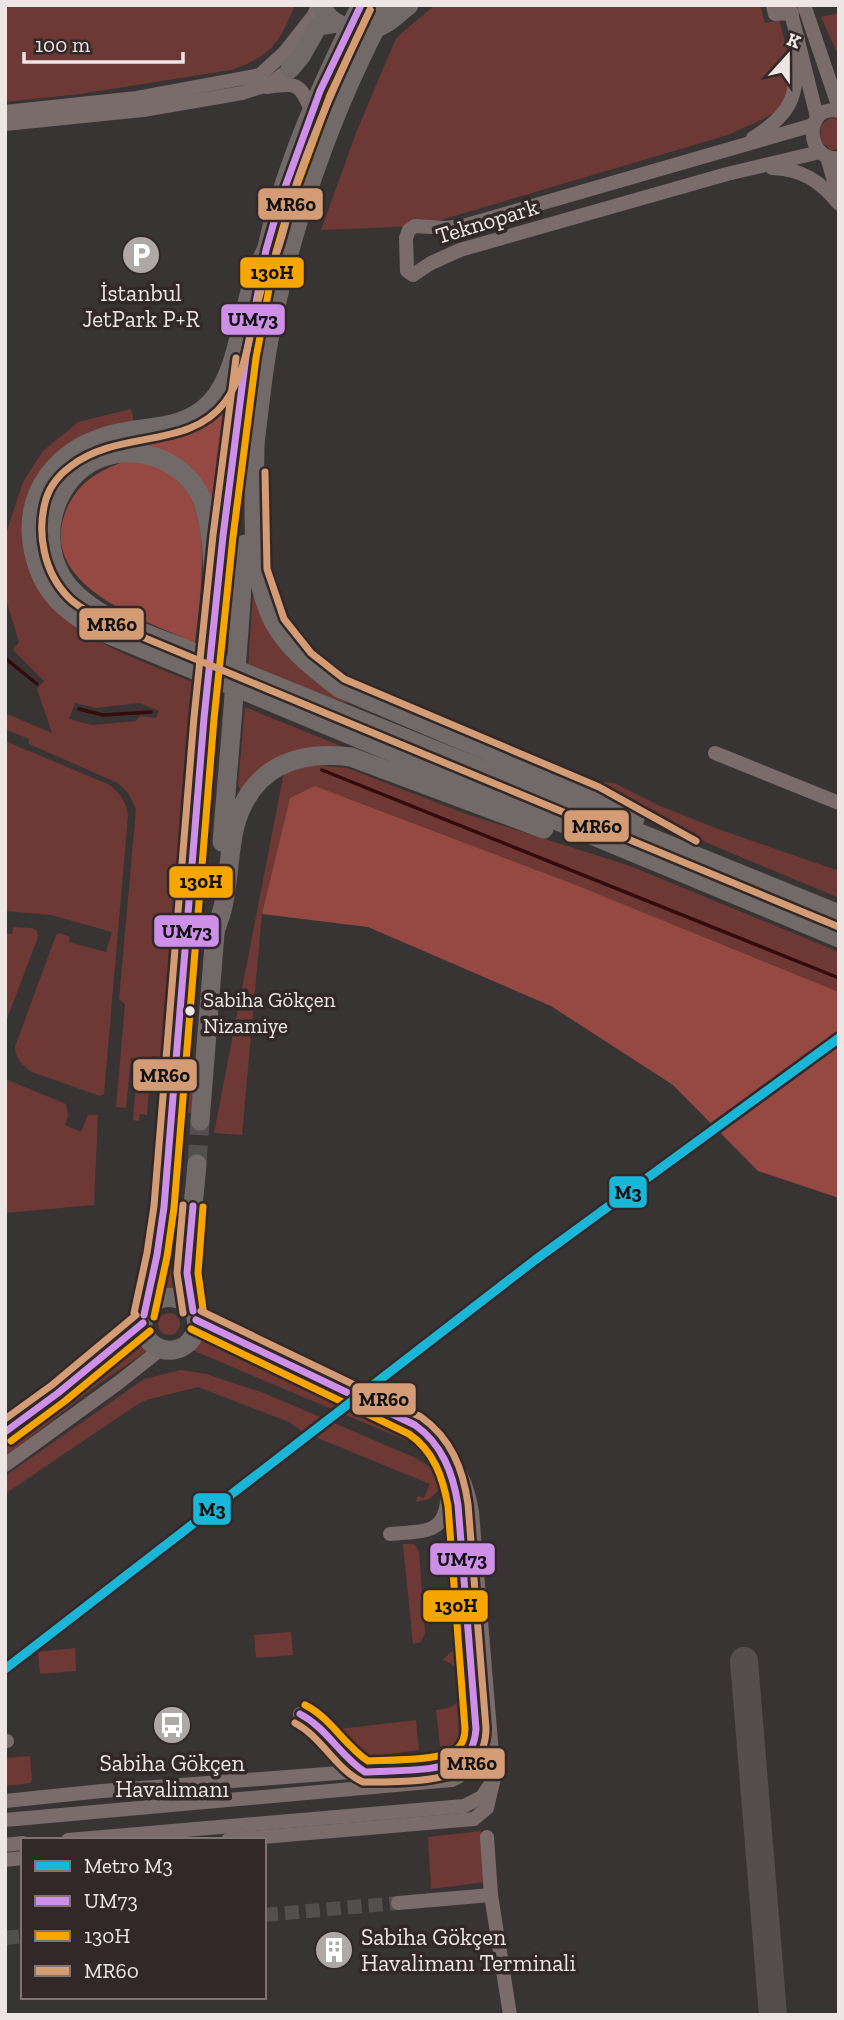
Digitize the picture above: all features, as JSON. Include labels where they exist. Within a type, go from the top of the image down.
[{"type":"highway","points":[[320,5],[324,13],[344,25]]},
{"type":"highway","points":[[361,5],[344,25],[288,176],[223,384],[211,402],[181,422],[117,433],[93,441],[64,457],[45,478],[35,498],[31,534],[41,575],[52,596],[75,615],[105,632],[839,938]]},
{"type":"highway","points":[[200,1121],[246,528],[269,341],[293,239],[327,142],[356,68],[388,5]]},
{"type":"highway","points":[[290,69],[302,55],[318,26],[376,28],[409,5]]},
{"type":"highway","points":[[171,1118],[214,624],[242,382],[266,250]]},
{"type":"highway","points":[[256,441],[257,570],[275,624],[304,661],[339,688],[595,797],[707,859]]},
{"type":"highway","points":[[214,624],[208,519],[197,490],[189,479],[167,462],[144,454],[112,454],[92,461],[72,477],[60,498],[51,524],[54,561],[64,582],[94,608],[188,650],[839,914]]},
{"type":"highway","points":[[215,932],[224,902],[236,825],[246,801],[270,771],[293,759],[310,755],[351,757],[536,826],[709,885]]},
{"type":"highway","points":[[168,1161],[157,1255],[143,1319],[147,1339],[161,1349],[175,1350],[186,1345],[194,1335],[194,1315],[187,1273],[197,1164]]},
{"type":"highway","points":[[143,1319],[153,1303],[167,1297],[182,1300],[194,1315]]},
{"type":"street","points":[[5,113],[140,104],[260,75],[284,53],[320,5]]},
{"type":"street","points":[[773,5],[775,14],[795,8]]},
{"type":"street","name":"Teknopark","points":[[795,8],[798,38],[815,121],[812,136],[815,148],[828,156],[839,198]]},
{"type":"street","name":"Teknopark","points":[[795,8],[839,81]]},
{"type":"street","name":"Teknopark","points":[[741,145],[779,119],[791,103],[795,87],[798,38]]},
{"type":"street","name":"Teknopark","points":[[815,41],[839,109],[827,111],[815,121],[741,145],[463,226],[415,226],[409,230],[406,238],[407,271],[413,275],[431,263],[460,250],[757,167],[828,156]]},
{"type":"street","points":[[255,89],[270,84],[290,69]]},
{"type":"street","points":[[5,124],[292,84],[303,91],[312,112]]},
{"type":"street","name":"Teknopark","points":[[757,167],[784,169],[806,175],[823,186],[839,204]]},
{"type":"street","points":[[715,752],[839,803]]},
{"type":"street","points":[[194,1315],[253,1349],[315,1375],[424,1431],[457,1466],[470,1499],[494,1778],[487,1808],[474,1819],[254,1838]]},
{"type":"street","points":[[5,1438],[143,1319]]},
{"type":"street","points":[[5,1465],[161,1349]]},
{"type":"street","points":[[5,1432],[37,1411]]},
{"type":"street","points":[[390,1534],[431,1530],[438,1525],[446,1510],[448,1482],[441,1456],[424,1431]]},
{"type":"street","points":[[5,1820],[452,1780],[460,1777],[470,1766],[476,1737],[456,1490],[444,1454],[424,1431]]},
{"type":"street","points":[[300,1714],[314,1722],[365,1772]]},
{"type":"street","points":[[5,1801],[102,1791],[365,1772],[454,1762],[470,1750],[476,1737]]},
{"type":"street","points":[[91,1838],[464,1806],[482,1797],[494,1778]]},
{"type":"street","points":[[420,1825],[428,1809]]},
{"type":"street","points":[[487,1837],[491,1895],[510,2015]]},
{"type":"street","points":[[398,1903],[491,1895]]},
{"type":"shaded area","points":[[5,5],[295,5],[279,39],[256,59],[231,70],[80,94],[5,102]]},
{"type":"shaded area","points":[[435,5],[760,5],[765,23],[779,20],[788,56],[789,82],[781,105],[773,113],[728,135],[420,226],[321,230],[356,133],[396,38]]},
{"type":"shaded area","points":[[839,13],[839,57],[821,17]]},
{"type":"shaded area","points":[[830,118],[839,119],[839,149],[831,150],[820,141],[821,125]]},
{"type":"shaded area","points":[[225,405],[214,514],[196,482],[127,446],[182,437],[204,426]]},
{"type":"shaded area","points":[[131,409],[134,423],[81,438],[23,536],[28,567],[41,592],[60,614],[83,632],[110,647],[192,682],[189,787],[165,1057],[152,1056],[147,1115],[140,1114],[139,1121],[133,1120],[138,1058],[131,1058],[126,1108],[116,1107],[125,1004],[119,999],[136,809],[128,793],[118,783],[29,744],[29,739],[5,729],[5,713],[52,733],[37,689],[44,681],[13,650],[19,642],[5,596],[5,537],[23,482],[43,451],[78,422]],"holes":[[[75,703],[96,708],[139,703],[159,711],[156,718],[140,716],[136,721],[92,725],[69,719]]]},
{"type":"shaded area","points":[[123,462],[155,466],[178,479],[192,500],[200,527],[202,556],[195,643],[125,611],[102,597],[81,581],[67,561],[61,539],[65,513],[70,503],[88,481]]},
{"type":"shaded area","points":[[253,594],[311,677],[349,704],[248,669]]},
{"type":"shaded area","points":[[245,707],[358,753],[314,748],[293,751],[268,764],[243,794],[238,785]]},
{"type":"shaded area","points":[[5,741],[108,784],[126,806],[128,815],[104,1094],[100,1096],[32,1072],[17,1055],[15,1047],[56,935],[59,933],[70,937],[69,942],[106,952],[112,932],[51,915],[5,911]]},
{"type":"shaded area","points":[[316,765],[347,768],[469,815],[630,866],[839,952],[839,992],[571,883],[315,786],[262,914],[242,1135],[214,1133],[284,772]]},
{"type":"shaded area","points":[[573,779],[614,783],[658,805],[718,829],[839,871],[839,898],[712,845]]},
{"type":"shaded area","points":[[315,786],[571,883],[839,992],[839,1198],[758,1171],[673,1085],[551,1006],[368,927],[262,914],[290,798]]},
{"type":"shaded area","points":[[13,927],[32,928],[37,931],[38,937],[5,1024],[5,933],[12,934]]},
{"type":"shaded area","points":[[193,1060],[194,1108],[190,1113],[184,1112],[183,1103],[190,1062]]},
{"type":"shaded area","points":[[5,1079],[66,1104],[68,1116],[65,1125],[81,1132],[88,1115],[98,1115],[94,1205],[5,1213]]},
{"type":"shaded area","points":[[180,1214],[183,1217],[179,1289],[165,1289],[175,1216]]},
{"type":"shaded area","points":[[169,1313],[177,1316],[180,1324],[177,1332],[169,1335],[161,1332],[158,1324],[161,1316]]},
{"type":"shaded area","points":[[202,1333],[248,1363],[397,1432],[410,1442],[192,1350]]},
{"type":"shaded area","points":[[135,1338],[147,1351],[100,1383],[5,1457],[5,1448],[100,1373]]},
{"type":"shaded area","points":[[181,1370],[206,1374],[264,1393],[418,1459],[437,1472],[438,1491],[429,1499],[416,1502],[418,1496],[424,1498],[430,1484],[303,1432],[289,1422],[198,1387],[146,1400],[135,1406],[5,1494],[5,1476],[144,1379]]},
{"type":"shaded area","points":[[403,1544],[414,1544],[419,1551],[425,1633],[421,1642],[413,1644]]},
{"type":"shaded area","points":[[291,1632],[293,1655],[256,1658],[254,1635]]},
{"type":"shaded area","points":[[461,1632],[469,1728],[462,1744],[454,1747],[440,1746],[436,1710],[449,1708],[458,1701],[463,1687],[455,1667],[442,1660],[454,1650]]},
{"type":"shaded area","points":[[75,1648],[76,1671],[40,1674],[38,1652]]},
{"type":"shaded area","points":[[416,1720],[419,1750],[359,1758],[331,1730]]},
{"type":"shaded area","points":[[30,1756],[30,1783],[5,1786],[5,1758]]},
{"type":"shaded area","points":[[481,1831],[485,1882],[431,1889],[428,1837]]},
{"type":"waterway","points":[[5,658],[37,684]]},
{"type":"waterway","points":[[79,709],[103,715],[151,712]]},
{"type":"waterway","points":[[322,770],[839,978]]},
{"type":"taxiway","points":[[744,1661],[773,2015]]},
{"type":"tunnel","points":[[168,1161],[171,1118]]},
{"type":"tunnel","points":[[197,1164],[200,1121]]},
{"type":"tunnel","points":[[266,1915],[398,1903]]},
{"type":"tunnel","points":[[5,1938],[21,1936]]},
{"type":"metro line","name":"M3","points":[[5,1669],[535,1260],[839,1038]]},
{"type":"transit line","name":"UM73","points":[[144,1315],[164,1207],[204,718],[223,536],[246,356],[266,250],[280,201],[320,91],[361,5]]},
{"type":"transit line","name":"130H","points":[[154,1317],[174,1208],[214,719],[233,537],[256,358],[276,252],[290,204],[330,95],[370,10]]},
{"type":"transit line","name":"MR60","points":[[370,10],[332,92],[299,176],[280,243],[259,296],[245,359],[233,389],[210,417],[192,427],[173,434],[110,447],[71,466],[59,477],[46,499],[42,525],[44,552],[53,577],[73,602],[109,623],[839,927]]},
{"type":"transit line","name":"MR60","points":[[134,1313],[154,1206],[194,717],[213,535],[236,358]]},
{"type":"transit line","name":"MR60","points":[[265,472],[267,569],[284,619],[311,653],[344,679],[599,787],[696,841]]},
{"type":"transit line","name":"MR60","points":[[183,1205],[177,1273],[183,1313]]},
{"type":"transit line","name":"UM73","points":[[193,1206],[187,1273],[193,1311]]},
{"type":"transit line","name":"130H","points":[[203,1207],[198,1273],[203,1309]]},
{"type":"transit line","name":"MR60","points":[[201,1311],[421,1417],[448,1445],[459,1467],[466,1491],[486,1728],[484,1745],[476,1760],[458,1772],[432,1779],[363,1782],[344,1769],[314,1737],[295,1723]]},
{"type":"transit line","name":"MR60","points":[[5,1419],[52,1385],[136,1315]]},
{"type":"transit line","name":"UM73","points":[[196,1320],[415,1425],[439,1450],[453,1482],[458,1505],[476,1729],[469,1752],[454,1763],[442,1766],[365,1772],[318,1727],[300,1714]]},
{"type":"transit line","name":"UM73","points":[[5,1432],[58,1393],[143,1323]]},
{"type":"transit line","name":"130H","points":[[191,1329],[409,1434],[425,1448],[443,1485],[448,1506],[465,1729],[461,1745],[440,1756],[368,1761],[322,1717],[305,1705]]},
{"type":"transit line","name":"130H","points":[[11,1441],[65,1401],[150,1331]]},
{"type":"place","name":"İstanbul JetPark P+R","points":[[141,255]]},
{"type":"place","name":"Sabiha Gökçen Nizamiye","points":[[190,1011]]},
{"type":"place","name":"Sabiha Gökçen Havalimanı","points":[[172,1725]]},
{"type":"place","name":"Sabiha Gökçen Havalimanı Terminali","points":[[334,1950]]}]
